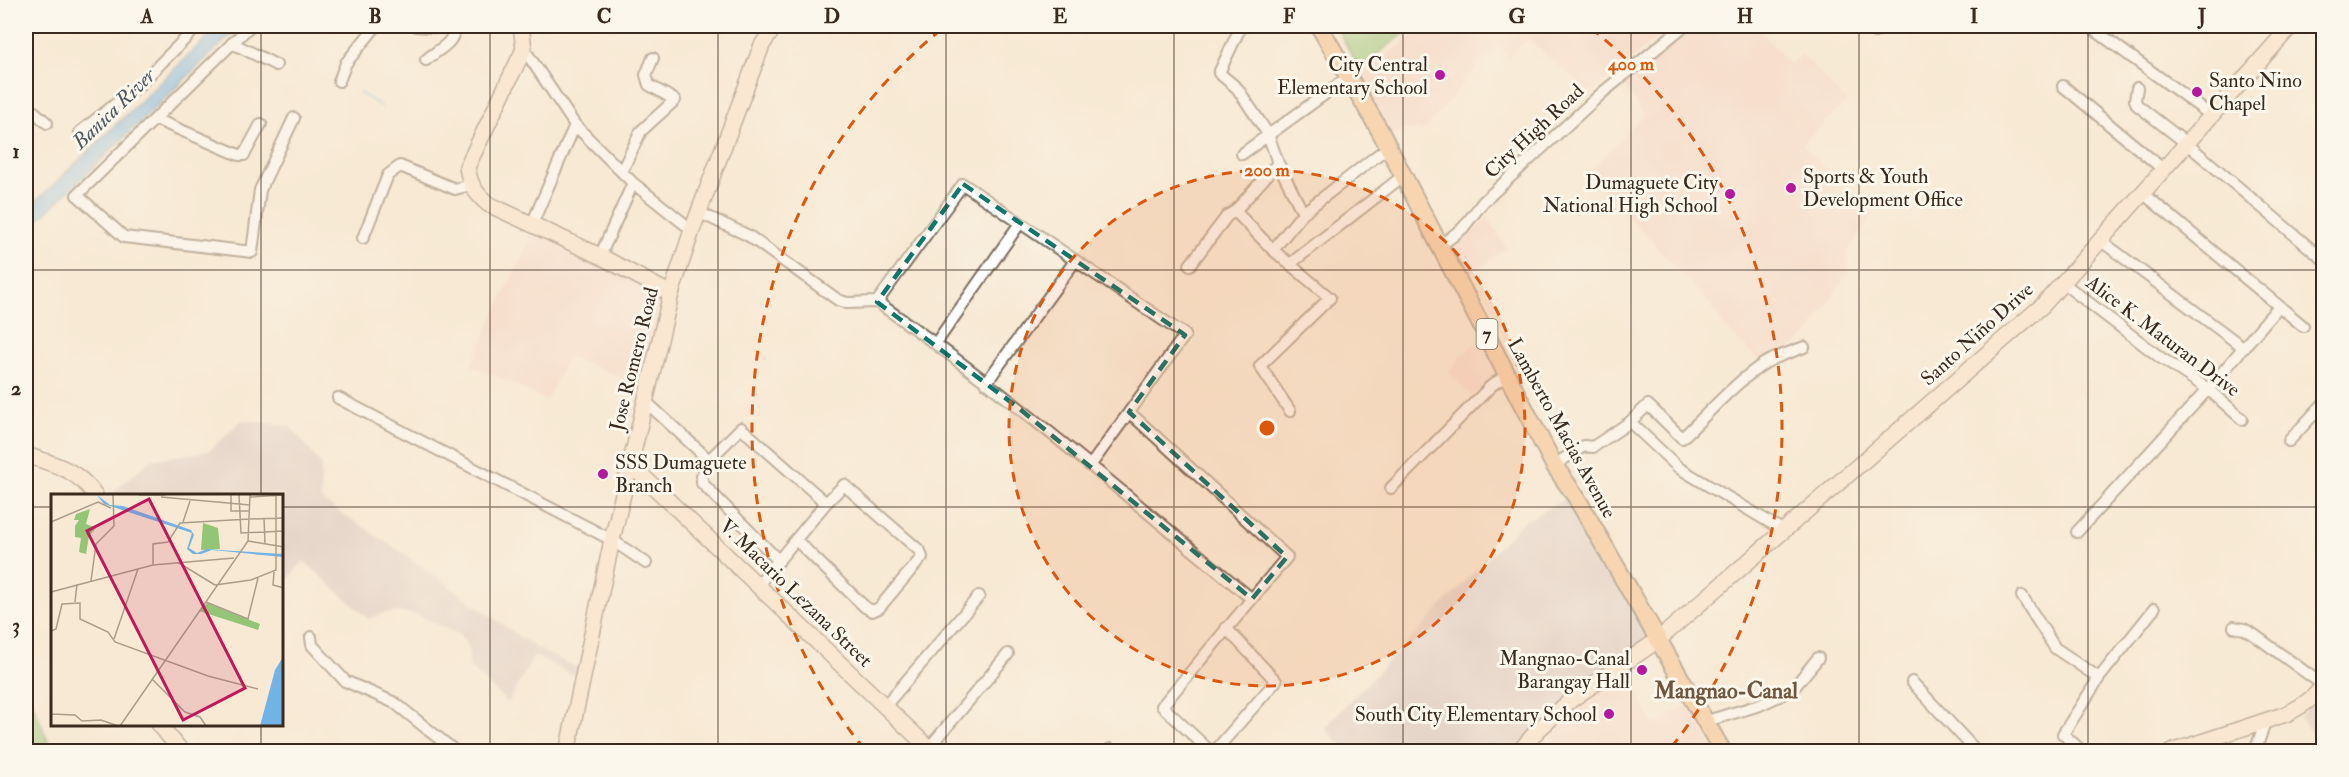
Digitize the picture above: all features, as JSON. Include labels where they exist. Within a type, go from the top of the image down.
[{"type":"main road","name":"Lamberto Macias Avenue","points":[[1319,26],[1350,76],[1554,465],[1576,497],[1723,752]]},
{"type":"street","points":[[80,132],[136,88],[198,26]]},
{"type":"street","points":[[250,26],[77,195],[124,237],[252,252],[260,190],[294,118]]},
{"type":"street","points":[[339,81],[346,63],[376,26]]},
{"type":"street","points":[[416,26],[456,26],[453,39],[426,60]]},
{"type":"street","points":[[521,26],[524,50],[575,125],[633,183],[692,230]]},
{"type":"street","points":[[762,45],[769,26]]},
{"type":"street","name":"Jose Romero Road","points":[[567,752],[612,540],[671,294],[698,212],[762,45],[775,26]]},
{"type":"street","points":[[1241,26],[1219,73],[1237,88],[1268,134],[1278,163],[1304,213]]},
{"type":"street","name":"City High Road","points":[[1440,246],[1463,228],[1483,202],[1602,93],[1684,26]]},
{"type":"street","points":[[1869,26],[1875,32],[1883,26]]},
{"type":"street","name":"Santo Niño Drive","points":[[1519,752],[1538,730],[1572,699],[1658,640],[2043,305],[2291,26]]},
{"type":"street","points":[[2096,32],[2212,116]]},
{"type":"street","points":[[232,43],[276,65]]},
{"type":"street","points":[[524,50],[467,167],[471,185],[477,195],[488,204],[600,256],[671,294]]},
{"type":"street","points":[[622,171],[641,131],[675,100],[650,85],[646,75],[653,58]]},
{"type":"street","points":[[1242,154],[1350,76]]},
{"type":"street","points":[[2063,86],[2164,170]]},
{"type":"street","points":[[2138,88],[2135,100],[2137,105],[2187,144],[2324,260]]},
{"type":"street","points":[[26,107],[47,123]]},
{"type":"street","points":[[155,118],[239,155],[244,155],[248,151],[261,124]]},
{"type":"street","points":[[532,224],[575,125]]},
{"type":"street","points":[[1274,250],[1304,213],[1388,147]]},
{"type":"street","points":[[1190,265],[1227,216],[1278,163]]},
{"type":"street","points":[[363,238],[388,175],[400,166],[455,189],[471,185]]},
{"type":"street","points":[[1290,264],[1403,176]]},
{"type":"street","points":[[600,256],[633,183]]},
{"type":"street","points":[[877,302],[963,184],[1185,335],[1090,466]]},
{"type":"street","points":[[2144,194],[2303,326]]},
{"type":"street","points":[[1234,211],[1274,250],[1330,298],[1260,366],[1290,411]]},
{"type":"street","points":[[698,212],[750,236],[838,300],[847,303],[877,302],[936,343],[1252,599]]},
{"type":"street","points":[[936,343],[1020,224]]},
{"type":"street","points":[[2100,240],[2244,348]]},
{"type":"street","points":[[986,383],[1075,261]]},
{"type":"street","name":"Alice K. Maturan Drive","points":[[2063,283],[2161,358],[2208,389],[2242,419]]},
{"type":"street","points":[[2077,532],[2208,389],[2279,306]]},
{"type":"street","points":[[1554,465],[1584,446],[1593,447],[1630,422],[1648,405],[1682,438],[1734,387],[1767,362],[1804,347]]},
{"type":"street","points":[[1390,488],[1491,386],[1508,374]]},
{"type":"street","points":[[338,398],[612,540],[646,563]]},
{"type":"street","points":[[644,400],[709,460]]},
{"type":"street","points":[[2289,441],[2324,404]]},
{"type":"street","points":[[1129,412],[1287,557],[1226,628],[1162,706],[1213,752],[1276,681],[1226,628]]},
{"type":"street","points":[[1630,422],[1679,468],[1784,531]]},
{"type":"street","points":[[779,561],[702,483],[702,476],[709,460],[741,428],[826,503]]},
{"type":"street","points":[[26,455],[63,467],[85,481],[94,494]]},
{"type":"street","name":"V. Macario Lezana Street","points":[[631,465],[885,706],[926,749]]},
{"type":"street","points":[[758,585],[826,503],[844,485],[920,551],[922,557],[879,608],[872,611],[865,607],[796,540]]},
{"type":"street","points":[[885,706],[979,596]]},
{"type":"street","points":[[2022,596],[2055,648],[2100,678]]},
{"type":"street","points":[[2083,752],[2063,734],[2100,678],[2154,609]]},
{"type":"street","points":[[2171,752],[2265,722],[2301,707],[2323,685],[2244,629],[2234,627]]},
{"type":"street","points":[[311,637],[312,645],[345,681],[395,703],[456,752]]},
{"type":"street","points":[[926,749],[1008,654]]},
{"type":"street","points":[[1707,721],[1760,705],[1792,690],[1818,658]]},
{"type":"street","points":[[1912,682],[1977,752]]},
{"type":"street","points":[[2255,752],[2265,722]]},
{"type":"street","points":[[161,726],[182,752]]},
{"type":"highlighted area","points":[[963,184],[1185,335],[1129,412],[1287,557],[1252,599],[1016,406],[877,302]]},
{"type":"shaded area","name":"City Central Elementary School","points":[[1423,26],[1671,26],[1590,93],[1528,39],[1509,58],[1497,45],[1424,130],[1407,129],[1391,138],[1358,79]]},
{"type":"shaded area","name":"Dumaguete City National High School","points":[[1696,26],[1757,26],[1789,65],[1802,54],[1847,102],[1802,144],[1873,215],[1847,253],[1848,272],[1809,334],[1790,350],[1760,361],[1726,329],[1710,305],[1588,173],[1644,115],[1623,85]]},
{"type":"shaded area","points":[[1488,218],[1507,248],[1469,276],[1452,247]]},
{"type":"shaded area","points":[[534,230],[665,294],[639,384],[568,357],[546,400],[471,365]]},
{"type":"shaded area","points":[[1483,336],[1502,369],[1493,380],[1471,396],[1449,372],[1462,355]]},
{"type":"shaded area","points":[[242,420],[290,426],[321,464],[321,500],[406,555],[534,647],[580,669],[580,678],[534,656],[508,703],[469,667],[469,647],[459,635],[418,615],[399,612],[384,613],[369,619],[304,561],[284,584],[284,494],[111,494],[150,460],[209,451]]},
{"type":"shaded area","points":[[1570,496],[1651,639],[1513,751],[1347,751],[1324,728],[1522,523]]},
{"type":"shaded area","name":"South City Elementary School","points":[[1626,670],[1654,724],[1688,704],[1715,751],[1561,751],[1548,729]]},
{"type":"shaded area","points":[[2323,690],[2323,748],[2300,717]]},
{"type":"green space","points":[[1336,26],[1414,26],[1359,68]]},
{"type":"green space","points":[[26,687],[52,751],[26,751]]},
{"type":"water","points":[[219,26],[240,26],[26,232],[26,211]]},
{"type":"waterway","points":[[360,93],[381,106]]},
{"type":"place","name":"City Central Elementary School","points":[[1440,75]]},
{"type":"place","name":"Santo Nino Chapel","points":[[2197,92]]},
{"type":"place","name":"Sports & Youth Development Office","points":[[1791,188]]},
{"type":"place","name":"Dumaguete City National High School","points":[[1730,194]]},
{"type":"place","name":"SSS Dumaguete Branch","points":[[603,474]]},
{"type":"place","name":"Mangnao-Canal Barangay Hall","points":[[1642,670]]},
{"type":"place","name":"South City Elementary School","points":[[1609,714]]},
{"type":"district","name":"Mangnao-Canal","points":[[1726,691]]},
{"type":"water label","name":"Banica River","points":[[114,109]]}]
